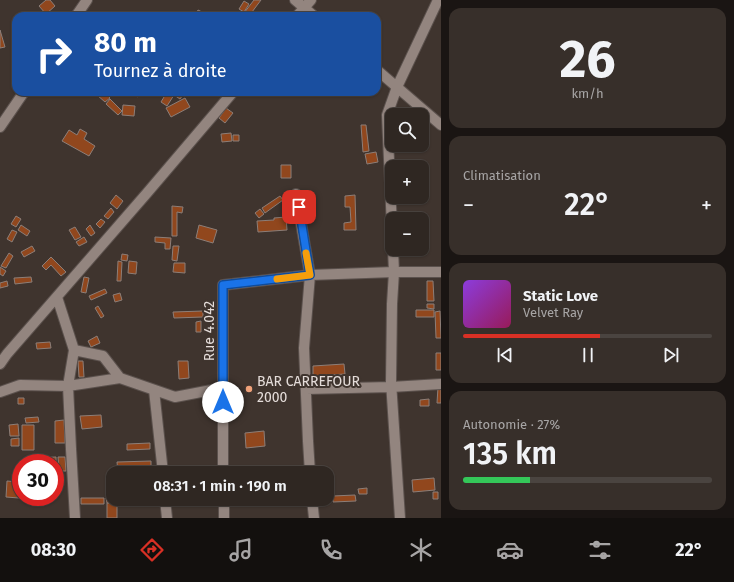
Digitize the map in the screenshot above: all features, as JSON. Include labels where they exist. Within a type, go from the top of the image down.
[{"type":"street","points":[[79,12],[87,0]]},
{"type":"street","points":[[295,0],[308,4],[301,12]]},
{"type":"street","points":[[391,212],[387,116],[397,87],[438,0]]},
{"type":"street","points":[[381,73],[441,125]]},
{"type":"street","points":[[0,127],[21,96]]},
{"type":"street","points":[[0,364],[230,96]]},
{"type":"street","points":[[296,194],[310,275],[304,348],[310,466]]},
{"type":"street","points":[[393,256],[391,387],[400,518]]},
{"type":"street","points":[[310,275],[441,272]]},
{"type":"street","name":"Rue 4.042","points":[[223,466],[223,285],[310,275]]},
{"type":"street","points":[[57,298],[74,350],[68,386],[75,518]]},
{"type":"street","points":[[74,350],[103,356],[120,378]]},
{"type":"street","points":[[0,392],[20,385],[68,386],[120,378],[175,398],[222,388]]},
{"type":"street","points":[[306,389],[441,384]]},
{"type":"street","points":[[154,390],[162,466]]},
{"type":"street","points":[[166,506],[167,518]]},
{"type":"street","points":[[224,506],[224,518]]},
{"type":"street","points":[[313,506],[314,518]]},
{"type":"building","points":[[46,0],[50,0],[55,6],[48,12],[44,12],[39,6]]},
{"type":"building","points":[[254,0],[261,0],[252,12],[245,12]]},
{"type":"building","points":[[244,1],[249,4],[244,12],[239,9]]},
{"type":"building","points":[[0,30],[5,47],[0,48]]},
{"type":"building","points":[[98,96],[108,96],[110,98],[105,102]]},
{"type":"building","points":[[165,96],[173,96],[167,106],[161,102]]},
{"type":"building","points":[[185,98],[190,107],[171,117],[166,108]]},
{"type":"building","points":[[110,99],[122,111],[118,115],[106,104]]},
{"type":"building","points":[[123,105],[135,106],[134,116],[122,115]]},
{"type":"building","points":[[226,108],[233,113],[225,123],[219,118]]},
{"type":"building","points":[[361,125],[366,125],[369,151],[363,152]]},
{"type":"building","points":[[80,129],[87,133],[84,139],[95,146],[89,156],[62,141],[69,130],[77,135]]},
{"type":"building","points":[[231,133],[232,141],[222,142],[221,134]]},
{"type":"building","points":[[233,135],[239,135],[239,141],[233,141]]},
{"type":"building","points":[[376,152],[378,162],[367,164],[365,154]]},
{"type":"building","points":[[281,165],[291,165],[291,178],[281,178]]},
{"type":"building","points":[[116,195],[123,201],[117,209],[110,203]]},
{"type":"building","points":[[355,195],[356,230],[344,230],[344,223],[351,222],[350,207],[345,207],[345,196]]},
{"type":"building","points":[[280,196],[283,200],[265,213],[262,208]]},
{"type":"building","points":[[172,206],[183,207],[182,213],[177,212],[177,236],[172,236]]},
{"type":"building","points":[[111,208],[114,212],[108,219],[104,216]]},
{"type":"building","points":[[260,209],[264,214],[259,218],[255,213]]},
{"type":"building","points":[[16,216],[21,219],[16,227],[11,224]]},
{"type":"building","points":[[286,217],[287,230],[258,232],[257,221],[274,220],[274,218]]},
{"type":"building","points":[[101,219],[105,222],[100,228],[96,224]]},
{"type":"building","points":[[21,225],[30,231],[27,236],[18,230]]},
{"type":"building","points":[[90,225],[95,233],[91,236],[86,229]]},
{"type":"building","points":[[199,225],[217,230],[213,243],[196,238]]},
{"type":"building","points":[[75,227],[81,237],[75,240],[69,230]]},
{"type":"building","points":[[12,230],[17,232],[12,242],[7,239]]},
{"type":"building","points":[[84,237],[87,242],[79,246],[76,242]]},
{"type":"building","points":[[155,237],[171,238],[170,249],[165,249],[165,243],[155,242]]},
{"type":"building","points":[[32,246],[35,251],[24,257],[21,252]]},
{"type":"building","points":[[173,246],[179,246],[177,261],[172,260]]},
{"type":"building","points":[[9,253],[13,256],[6,268],[1,266]]},
{"type":"building","points":[[122,254],[128,255],[127,261],[121,260]]},
{"type":"building","points":[[51,257],[66,272],[61,276],[51,265],[46,270],[42,266]]},
{"type":"building","points":[[118,261],[122,262],[121,281],[117,281]]},
{"type":"building","points":[[129,261],[137,262],[136,274],[128,273]]},
{"type":"building","points":[[174,263],[185,263],[185,273],[173,272]]},
{"type":"building","points":[[0,267],[6,271],[3,276],[0,274]]},
{"type":"building","points":[[31,277],[32,282],[15,284],[14,278]]},
{"type":"building","points":[[84,277],[89,278],[86,293],[81,292]]},
{"type":"building","points":[[7,281],[8,286],[0,288],[0,283]]},
{"type":"building","points":[[427,281],[433,281],[434,301],[427,301]]},
{"type":"building","points":[[105,289],[107,293],[91,300],[89,296]]},
{"type":"building","points":[[120,293],[122,300],[115,302],[113,295]]},
{"type":"building","points":[[427,304],[434,304],[434,309],[427,308]]},
{"type":"building","points":[[98,306],[104,316],[101,318],[95,308]]},
{"type":"building","points":[[416,310],[434,310],[434,317],[416,317]]},
{"type":"building","points":[[203,311],[203,317],[174,318],[173,312]]},
{"type":"building","points":[[440,311],[441,338],[436,338],[435,312]]},
{"type":"building","points":[[201,321],[201,332],[196,332],[196,322]]},
{"type":"building","points":[[97,336],[100,343],[91,347],[88,341]]},
{"type":"building","points":[[50,342],[51,348],[37,349],[36,343]]},
{"type":"building","points":[[436,353],[441,353],[441,370],[436,370]]},
{"type":"building","points":[[78,361],[83,361],[84,377],[79,377]]},
{"type":"building","points":[[178,361],[188,361],[189,378],[179,379]]},
{"type":"building","points":[[344,364],[345,374],[313,376],[313,366]]},
{"type":"building","points":[[438,387],[441,387],[441,403],[437,403]]},
{"type":"building","points":[[18,398],[24,398],[24,404],[18,404]]},
{"type":"building","points":[[429,399],[429,406],[420,406],[420,400]]},
{"type":"building","points":[[101,415],[102,427],[82,429],[80,416]]},
{"type":"building","points":[[38,417],[39,422],[26,423],[25,418]]},
{"type":"building","points":[[64,420],[65,443],[55,443],[55,421]]},
{"type":"building","points":[[18,424],[19,436],[10,436],[9,425]]},
{"type":"building","points":[[22,425],[34,425],[34,450],[22,450]]},
{"type":"building","points":[[264,431],[265,446],[246,448],[245,433]]},
{"type":"building","points":[[19,438],[19,446],[11,446],[11,439]]},
{"type":"building","points":[[150,443],[150,449],[127,450],[127,444]]},
{"type":"building","points":[[64,457],[65,457],[66,471],[64,471]]},
{"type":"building","points":[[151,461],[151,466],[117,466],[117,462]]},
{"type":"building","points":[[434,478],[435,490],[413,492],[412,480]]},
{"type":"building","points":[[7,481],[12,481],[12,497],[6,497]]},
{"type":"building","points":[[367,488],[367,494],[359,494],[358,489]]},
{"type":"building","points":[[433,492],[438,492],[438,499],[433,499]]},
{"type":"building","points":[[355,495],[356,501],[334,502],[334,496]]},
{"type":"building","points":[[81,498],[104,498],[104,504],[81,504]]},
{"type":"building","points":[[107,506],[117,506],[117,518],[107,518]]},
{"type":"slow traffic","points":[[277,279],[310,275],[306,253]]},
{"type":"place","name":"BAR CARREFOUR 2000","points":[[249,389]]},
{"type":"route","points":[[223,402],[223,285],[310,275],[299,207]]}]
